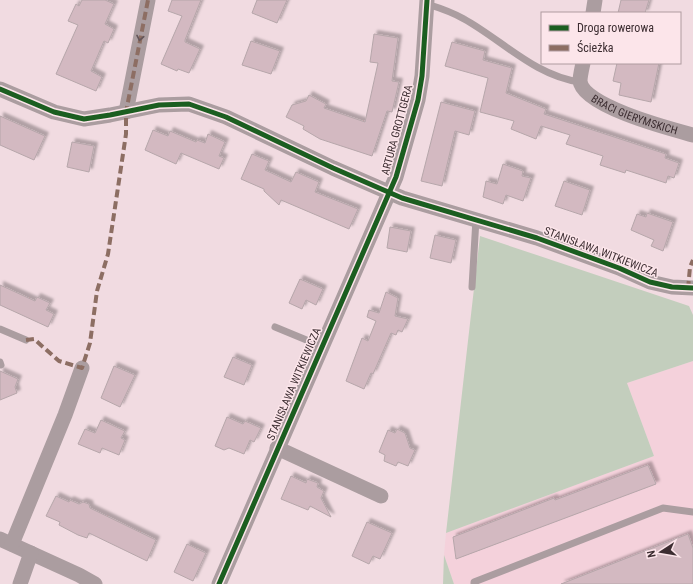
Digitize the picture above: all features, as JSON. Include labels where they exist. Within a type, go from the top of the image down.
[{"type":"street","points":[[126,112],[148,0]]},
{"type":"street","points":[[593,12],[595,0]]},
{"type":"street","name":"ARTURA GROTTGERA","points":[[389,192],[405,148],[418,100],[422,76],[427,2]]},
{"type":"street","points":[[580,82],[583,64]]},
{"type":"street","name":"BRACI GIERYMSKICH","points":[[580,82],[585,92],[603,105],[693,135]]},
{"type":"street","name":"STANISŁAWA WITKIEWICZA","points":[[0,89],[54,112],[72,117],[93,118],[159,105],[189,104],[226,117],[402,198],[476,219],[552,244],[650,282],[672,287],[693,288]]},
{"type":"street","name":"STANISŁAWA WITKIEWICZA","points":[[219,584],[389,192]]},
{"type":"street","points":[[82,368],[54,444],[6,542],[94,584]]},
{"type":"street","name":"STANISŁAWA WITKIEWICZA","points":[[277,448],[381,496]]},
{"type":"street","points":[[20,584],[31,553]]},
{"type":"lane","points":[[427,2],[465,19],[518,55],[550,73],[566,80],[580,82]]},
{"type":"lane","points":[[472,287],[476,219]]},
{"type":"lane","points":[[275,327],[321,346]]},
{"type":"lane","points":[[0,329],[26,340]]},
{"type":"lane","points":[[474,584],[474,582],[663,508],[693,512]]},
{"type":"shaded area","points":[[693,361],[693,584],[454,584],[444,555],[446,533],[654,456],[627,383]]},
{"type":"green space","points":[[480,236],[689,306],[693,315],[693,361],[627,383],[654,456],[446,533]]},
{"type":"green space","points":[[444,555],[454,584],[443,584]]},
{"type":"building","points":[[82,0],[105,0],[114,4],[105,24],[114,29],[108,43],[104,41],[91,71],[102,77],[96,91],[56,74],[78,25],[68,21],[76,4],[79,6]]},
{"type":"building","points":[[172,0],[201,0],[185,40],[185,42],[200,49],[189,73],[178,69],[177,71],[161,64],[182,16],[168,11]]},
{"type":"building","points":[[257,0],[287,0],[277,23],[252,13]]},
{"type":"building","points":[[621,0],[649,0],[645,12],[618,12]]},
{"type":"building","points":[[374,34],[398,38],[392,81],[399,82],[392,112],[387,111],[372,156],[320,139],[303,129],[304,126],[286,117],[292,105],[306,101],[309,95],[326,104],[324,108],[365,122],[378,63],[370,62]]},
{"type":"building","points":[[251,41],[280,51],[271,74],[242,65]]},
{"type":"building","points":[[452,42],[485,51],[483,60],[512,68],[506,93],[546,109],[544,114],[666,154],[665,158],[679,163],[674,178],[668,176],[666,183],[626,170],[625,173],[600,165],[603,156],[566,144],[570,135],[541,126],[536,139],[511,129],[514,121],[480,112],[488,78],[445,66]]},
{"type":"building","points":[[617,64],[659,64],[651,102],[619,95],[621,83],[613,81]]},
{"type":"building","points":[[441,102],[475,111],[469,135],[455,131],[442,186],[421,181]]},
{"type":"building","points":[[0,116],[45,136],[34,160],[0,145]]},
{"type":"building","points":[[153,130],[168,136],[170,131],[196,142],[197,140],[205,143],[208,134],[225,142],[219,156],[224,158],[219,169],[181,153],[176,164],[145,150]]},
{"type":"building","points":[[72,142],[94,146],[89,172],[67,167]]},
{"type":"building","points":[[252,154],[269,161],[265,170],[291,182],[296,172],[319,182],[315,192],[358,209],[349,229],[281,200],[279,205],[264,191],[264,189],[241,179]]},
{"type":"building","points":[[503,164],[523,171],[522,176],[531,178],[523,201],[506,195],[503,204],[483,197],[486,181],[497,184]]},
{"type":"building","points":[[564,181],[590,190],[582,215],[555,206]]},
{"type":"building","points":[[647,213],[673,222],[663,251],[651,246],[654,240],[631,230],[637,214],[646,217]]},
{"type":"building","points":[[390,227],[411,231],[407,252],[387,248]]},
{"type":"building","points":[[435,235],[456,240],[451,263],[430,258]]},
{"type":"building","points":[[300,279],[323,289],[316,305],[306,300],[302,309],[289,303]]},
{"type":"building","points":[[0,285],[35,301],[37,297],[50,303],[46,310],[54,314],[48,327],[0,305]]},
{"type":"building","points":[[386,292],[398,298],[395,316],[408,319],[402,332],[398,330],[396,335],[391,333],[373,374],[371,373],[364,389],[346,381],[362,338],[368,341],[376,321],[367,317],[369,310],[379,313]]},
{"type":"building","points":[[233,357],[252,365],[244,385],[224,377]]},
{"type":"building","points":[[114,366],[135,375],[120,407],[101,398]]},
{"type":"building","points":[[0,371],[18,379],[15,387],[17,393],[0,400]]},
{"type":"building","points":[[227,417],[243,424],[245,421],[261,428],[254,442],[250,440],[244,454],[229,448],[224,450],[215,446]]},
{"type":"building","points":[[101,420],[125,431],[121,438],[125,440],[119,455],[102,448],[100,453],[78,444],[85,429],[95,433]]},
{"type":"building","points":[[397,429],[405,433],[410,448],[415,450],[408,466],[398,462],[396,466],[384,461],[385,455],[379,452],[388,430],[395,433]]},
{"type":"building","points":[[648,465],[656,484],[456,559],[453,537],[554,498],[555,500]]},
{"type":"building","points":[[291,476],[306,483],[307,479],[318,483],[317,487],[324,491],[321,498],[331,517],[310,506],[308,510],[281,499]]},
{"type":"building","points":[[56,496],[69,502],[70,500],[79,504],[83,502],[89,504],[90,508],[156,540],[147,561],[89,533],[87,538],[78,535],[59,525],[60,522],[46,516]]},
{"type":"building","points":[[367,522],[392,533],[380,559],[373,556],[369,564],[352,556]]},
{"type":"building","points":[[688,534],[693,548],[693,584],[561,584]]},
{"type":"building","points":[[187,544],[206,553],[193,581],[174,572]]},
{"type":"marked path","points":[[26,340],[34,339],[59,361],[82,368],[90,343],[97,291],[108,254],[126,134],[126,112],[148,0]]},
{"type":"marked path","points":[[688,289],[690,267],[693,260]]},
{"type":"cycle path","points":[[219,584],[396,177],[418,100],[422,76],[427,0]]},
{"type":"cycle path","points":[[0,89],[54,112],[84,119],[159,105],[189,104],[226,117],[333,168],[402,198],[537,238],[619,268],[650,282],[672,287],[693,288]]}]
